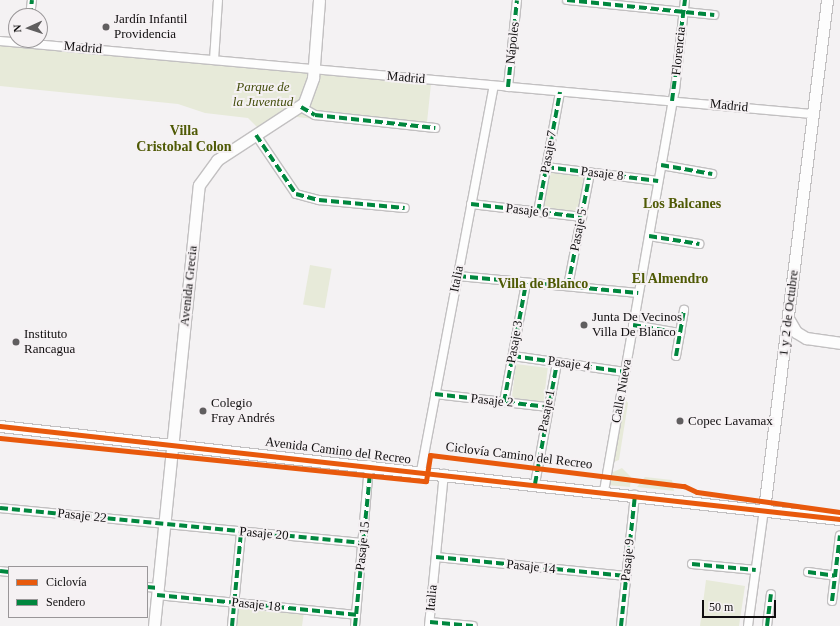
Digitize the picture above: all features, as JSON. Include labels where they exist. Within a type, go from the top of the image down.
[{"type":"street","points":[[214,60],[218,0]]},
{"type":"street","points":[[319,0],[313,69],[309,94],[301,107],[316,115],[435,128]]},
{"type":"street","name":"Nápoles","points":[[508,87],[517,0]]},
{"type":"street","points":[[567,0],[613,2],[714,15]]},
{"type":"street","name":"Florencia","points":[[672,101],[684,11],[684,0]]},
{"type":"street","name":"1 y 2 de Octubre","points":[[748,626],[785,352],[812,114],[827,0]]},
{"type":"street","name":"Madrid","points":[[48,44],[812,114]]},
{"type":"street","name":"Italia","points":[[421,471],[494,86]]},
{"type":"street","name":"Pasaje 7","points":[[538,212],[560,92]]},
{"type":"street","name":"Calle Nueva","points":[[604,491],[672,101]]},
{"type":"street","name":"Avenida Grecia","points":[[154,626],[154,590],[164,525],[199,185],[217,160],[301,107]]},
{"type":"street","points":[[256,135],[296,194],[319,200],[405,208]]},
{"type":"street","points":[[661,166],[712,174]]},
{"type":"street","name":"Pasaje 8","points":[[546,167],[658,181]]},
{"type":"street","name":"Pasaje 5","points":[[568,286],[590,172]]},
{"type":"street","name":"Pasaje 6","points":[[472,204],[582,217]]},
{"type":"street","points":[[649,236],[699,244]]},
{"type":"street","points":[[458,276],[638,293]]},
{"type":"street","name":"Pasaje 3","points":[[504,402],[526,283]]},
{"type":"street","points":[[676,356],[684,310]]},
{"type":"street","points":[[789,320],[796,332],[806,338],[840,343]]},
{"type":"street","points":[[633,325],[680,333]]},
{"type":"street","points":[[785,352],[806,338]]},
{"type":"street","name":"Pasaje 4","points":[[513,356],[625,372]]},
{"type":"street","name":"Pasaje 1","points":[[535,484],[557,363]]},
{"type":"street","name":"Pasaje 2","points":[[435,394],[548,407]]},
{"type":"street","name":"Avenida Camino del Recreo","points":[[0,426],[604,491],[840,519]]},
{"type":"street","name":"Pasaje 15","points":[[355,626],[369,465]]},
{"type":"street","name":"Italia","points":[[430,624],[444,474]]},
{"type":"street","name":"Pasaje 9","points":[[621,626],[634,495]]},
{"type":"street","name":"Pasaje 22","points":[[0,508],[164,525]]},
{"type":"street","name":"Pasaje 20","points":[[164,525],[363,543]]},
{"type":"street","points":[[232,626],[241,532]]},
{"type":"street","points":[[832,601],[840,535]]},
{"type":"street","name":"Pasaje 14","points":[[436,557],[626,576]]},
{"type":"street","points":[[692,564],[756,570]]},
{"type":"street","points":[[808,572],[835,576]]},
{"type":"street","name":"Pasaje 18","points":[[154,590],[234,603],[356,615]]},
{"type":"street","points":[[767,626],[771,594]]},
{"type":"street","points":[[430,624],[473,626]]},
{"type":"green space","name":"Parque de la Juventud","points":[[0,45],[8,46],[8,48],[33,48],[431,84],[426,132],[280,115],[259,129],[248,118],[205,113],[178,104],[0,86]]},
{"type":"green space","points":[[548,171],[584,177],[578,213],[542,208]]},
{"type":"green space","points":[[310,265],[332,269],[325,308],[303,304]]},
{"type":"green space","points":[[516,364],[548,368],[544,402],[512,398]]},
{"type":"green space","points":[[623,397],[628,403],[619,460],[611,463]]},
{"type":"green space","points":[[622,468],[631,477],[630,487],[607,485],[609,474]]},
{"type":"green space","points":[[645,477],[672,480],[674,491],[637,487]]},
{"type":"green space","points":[[706,580],[745,586],[739,626],[700,626]]},
{"type":"green space","points":[[237,605],[304,612],[302,626],[235,626]]},
{"type":"marked path","points":[[31,8],[32,0]]},
{"type":"marked path","points":[[508,87],[517,0]]},
{"type":"marked path","points":[[567,0],[714,15]]},
{"type":"marked path","points":[[672,101],[685,0]]},
{"type":"marked path","points":[[538,212],[560,92]]},
{"type":"marked path","points":[[301,107],[315,115],[435,128]]},
{"type":"marked path","points":[[256,135],[296,194],[319,200],[405,208]]},
{"type":"marked path","points":[[661,165],[712,174]]},
{"type":"marked path","points":[[546,167],[658,181]]},
{"type":"marked path","points":[[568,286],[590,173]]},
{"type":"marked path","points":[[471,204],[582,217]]},
{"type":"marked path","points":[[649,236],[699,244]]},
{"type":"marked path","points":[[458,276],[638,293]]},
{"type":"marked path","points":[[504,402],[526,283]]},
{"type":"marked path","points":[[676,356],[684,310]]},
{"type":"marked path","points":[[633,325],[680,333]]},
{"type":"marked path","points":[[513,356],[625,372]]},
{"type":"marked path","points":[[535,484],[557,363]]},
{"type":"marked path","points":[[435,394],[548,407]]},
{"type":"marked path","points":[[355,626],[370,473]]},
{"type":"marked path","points":[[621,626],[635,495]]},
{"type":"marked path","points":[[0,508],[363,543]]},
{"type":"marked path","points":[[232,626],[241,532]]},
{"type":"marked path","points":[[832,601],[840,535]]},
{"type":"marked path","points":[[436,557],[626,576]]},
{"type":"marked path","points":[[692,564],[756,570]]},
{"type":"marked path","points":[[0,571],[8,572]]},
{"type":"marked path","points":[[808,572],[835,576]]},
{"type":"marked path","points":[[148,587],[158,588]]},
{"type":"marked path","points":[[767,626],[771,594]]},
{"type":"marked path","points":[[157,595],[356,615]]},
{"type":"marked path","points":[[430,622],[473,626]]},
{"type":"cycle path","points":[[0,426],[840,519]]},
{"type":"cycle path","name":"Ciclovía Camino del Recreo","points":[[0,438],[426,481],[430,455],[684,486],[697,492],[840,512]]},
{"type":"place","name":"Jardín Infantil Providencia","points":[[106,27]]},
{"type":"place","name":"Junta De Vecinos Villa De Blanco","points":[[584,325]]},
{"type":"place","name":"Instituto Rancagua","points":[[16,342]]},
{"type":"place","name":"Colegio Fray Andrés","points":[[203,411]]},
{"type":"place","name":"Copec Lavamax","points":[[680,421]]},
{"type":"district","name":"Villa Cristobal Colon","points":[[184,140]]},
{"type":"district","name":"Los Balcanes","points":[[682,204]]},
{"type":"district","name":"El Almendro","points":[[670,279]]},
{"type":"district","name":"Villa de Blanco","points":[[543,284]]}]
